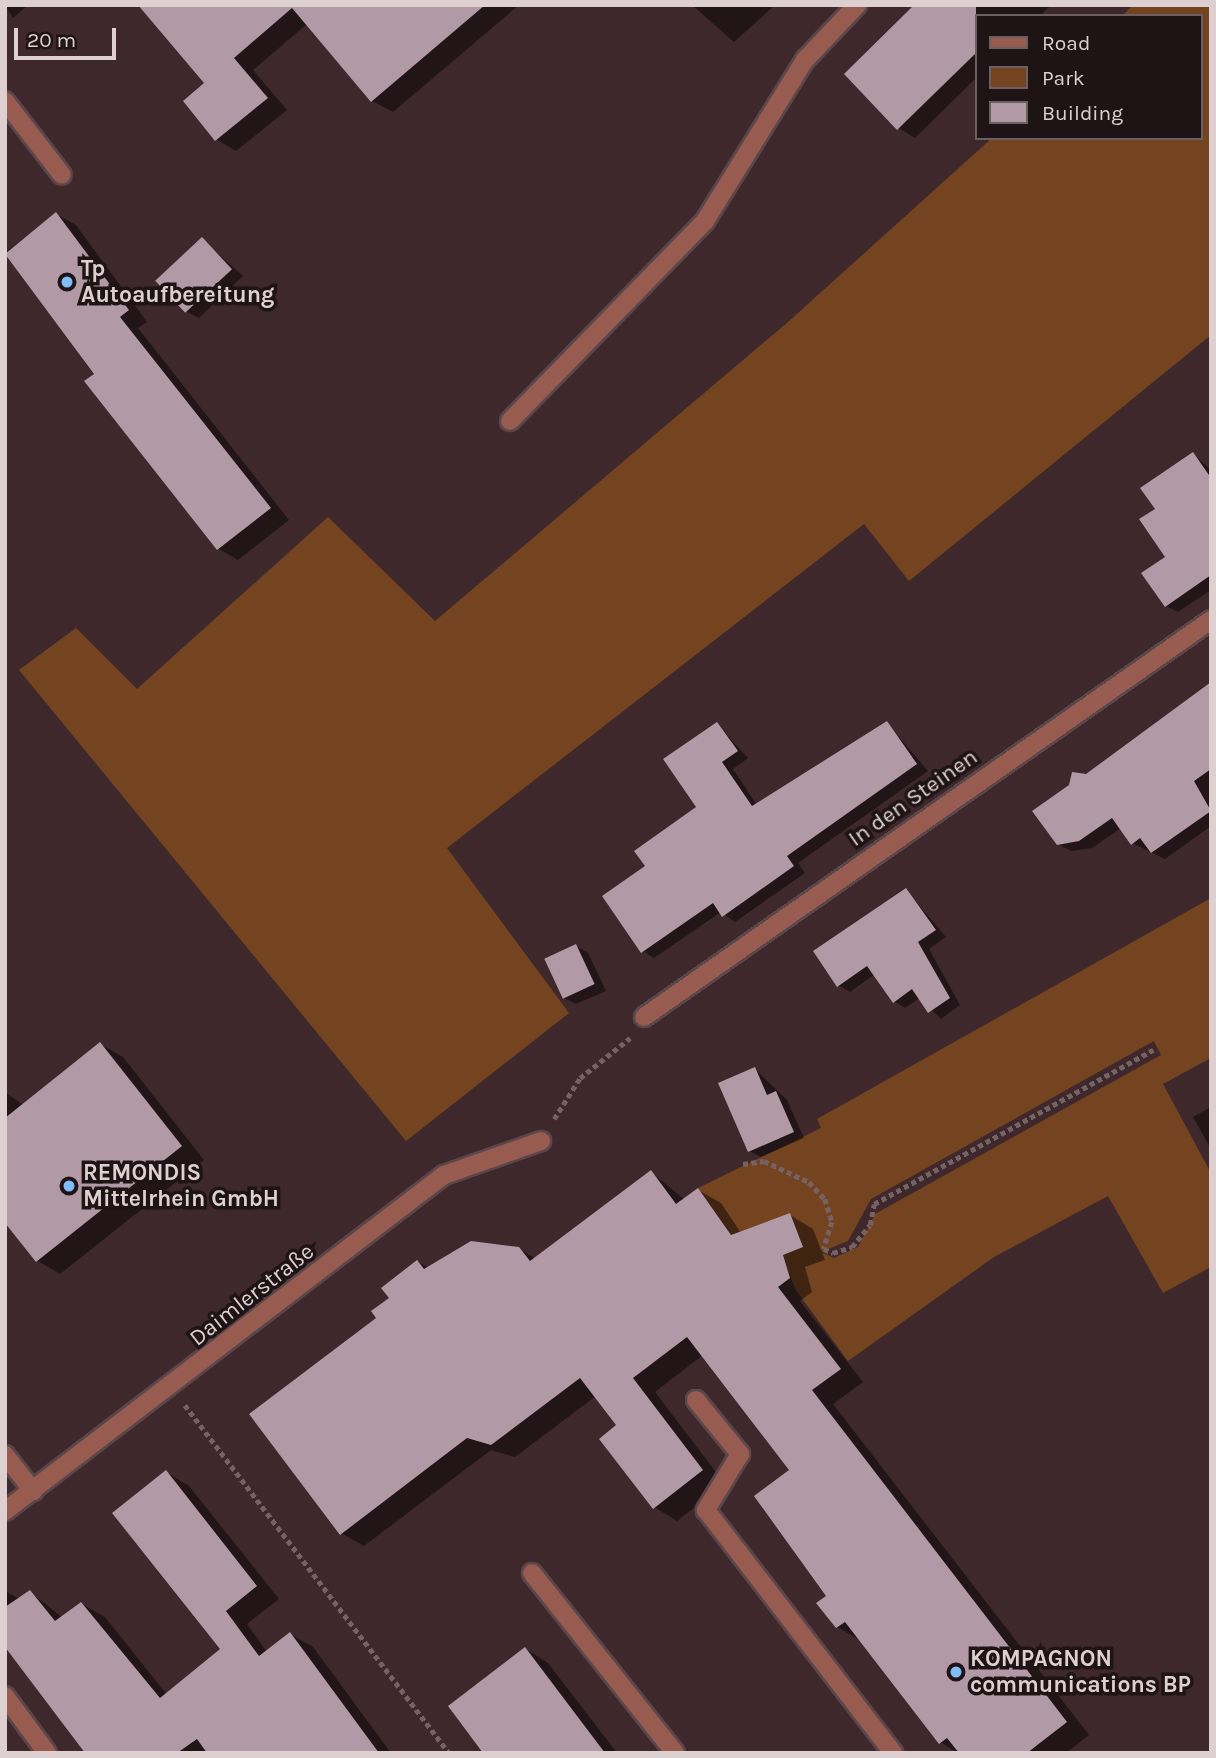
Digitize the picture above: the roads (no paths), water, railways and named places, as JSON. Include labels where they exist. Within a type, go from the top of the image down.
[{"type":"street","points":[[510,421],[705,222],[805,60],[857,5]]},
{"type":"street","points":[[5,101],[62,175]]},
{"type":"street","name":"In den Steinen","points":[[644,1017],[1211,620]]},
{"type":"street","name":"Daimlerstraße","points":[[5,1511],[172,1388],[444,1175],[541,1141]]},
{"type":"street","points":[[696,1400],[740,1454],[706,1510],[893,1753]]},
{"type":"street","points":[[5,1455],[33,1491]]},
{"type":"street","points":[[532,1573],[676,1753]]},
{"type":"street","points":[[5,1696],[47,1753]]},
{"type":"place","name":"Tp Autoaufbereitung","points":[[67,282]]},
{"type":"place","name":"REMONDIS Mittelrhein GmbH","points":[[69,1186]]},
{"type":"place","name":"KOMPAGNON communications BP","points":[[956,1672]]}]
